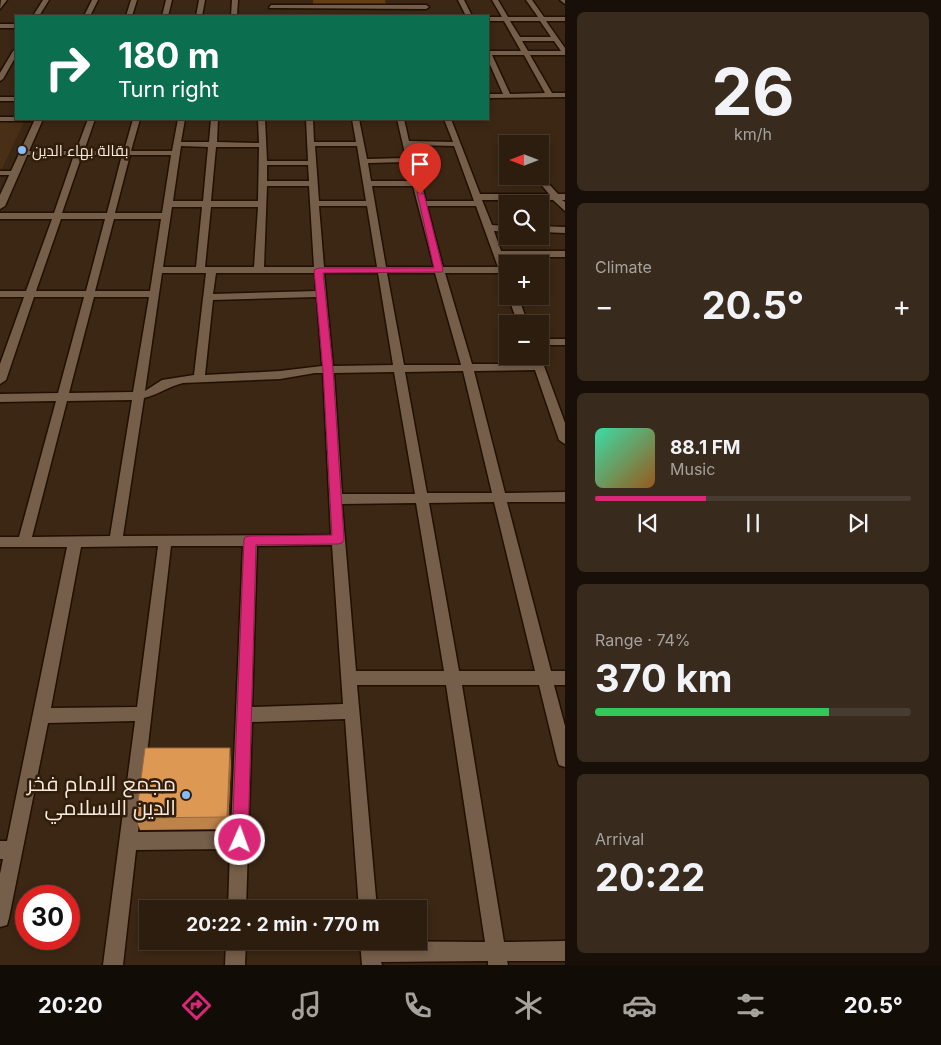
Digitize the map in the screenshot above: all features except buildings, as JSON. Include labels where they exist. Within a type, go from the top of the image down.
[{"type":"street","points":[[0,7],[4,0]]},
{"type":"street","points":[[37,15],[46,0]]},
{"type":"street","points":[[88,15],[95,0]]},
{"type":"street","points":[[129,15],[134,0]]},
{"type":"street","points":[[165,15],[169,0]]},
{"type":"street","points":[[199,15],[202,0]]},
{"type":"street","points":[[234,15],[236,0]]},
{"type":"street","points":[[271,3],[355,6],[389,3],[427,9],[424,0]]},
{"type":"street","points":[[461,0],[468,15]]},
{"type":"street","points":[[495,0],[550,96]]},
{"type":"street","points":[[529,0],[565,53]]},
{"type":"street","points":[[389,3],[393,15]]},
{"type":"street","points":[[355,6],[357,15]]},
{"type":"street","points":[[489,19],[565,19]]},
{"type":"street","points":[[0,26],[15,26]]},
{"type":"street","points":[[518,39],[555,39]]},
{"type":"street","points":[[489,54],[565,53]]},
{"type":"street","points":[[0,79],[13,54]]},
{"type":"street","points":[[489,56],[508,96]]},
{"type":"street","points":[[489,96],[565,96]]},
{"type":"street","points":[[0,99],[15,98]]},
{"type":"street","points":[[0,119],[15,119]]},
{"type":"street","points":[[0,206],[39,120]]},
{"type":"street","points":[[0,380],[91,120]]},
{"type":"street","points":[[24,542],[63,398],[88,295],[112,216],[136,120]]},
{"type":"street","points":[[116,541],[181,120]]},
{"type":"street","points":[[200,270],[214,120]]},
{"type":"street","points":[[259,271],[262,120]]},
{"type":"street","points":[[309,120],[328,370],[338,540],[367,900]]},
{"type":"street","points":[[356,120],[453,679],[497,958]]},
{"type":"street","points":[[400,120],[439,270],[467,367],[565,760]]},
{"type":"street","points":[[448,120],[455,144],[489,228],[499,259]]},
{"type":"street","points":[[407,143],[455,144]]},
{"type":"street","points":[[24,153],[128,153],[212,144],[261,145]]},
{"type":"street","points":[[311,144],[360,144]]},
{"type":"street","points":[[363,161],[411,160]]},
{"type":"street","points":[[262,163],[312,163]]},
{"type":"street","points":[[0,173],[15,173]]},
{"type":"street","points":[[262,184],[314,183]]},
{"type":"street","points":[[366,183],[417,184]]},
{"type":"street","points":[[545,185],[565,208]]},
{"type":"street","points":[[422,204],[565,197]]},
{"type":"street","points":[[316,204],[370,203]]},
{"type":"street","points":[[169,204],[261,204]]},
{"type":"street","points":[[0,216],[167,216]]},
{"type":"street","points":[[489,228],[499,229]]},
{"type":"street","points":[[549,229],[565,230]]},
{"type":"street","points":[[497,254],[564,256]]},
{"type":"street","points":[[157,270],[499,270]]},
{"type":"street","points":[[199,378],[211,271]]},
{"type":"street","points":[[0,294],[153,294]]},
{"type":"street","points":[[209,297],[322,294]]},
{"type":"street","points":[[549,342],[565,342]]},
{"type":"street","points":[[0,398],[139,396],[150,393],[173,381],[199,378],[268,376],[328,370],[467,367],[499,364]]},
{"type":"street","points":[[538,365],[565,440]]},
{"type":"street","points":[[335,499],[565,496]]},
{"type":"street","points":[[237,900],[250,540]]},
{"type":"street","points":[[0,542],[338,540]]},
{"type":"street","points":[[113,965],[165,541]]},
{"type":"street","points":[[0,918],[7,850],[42,716],[75,542]]},
{"type":"street","points":[[349,678],[565,678]]},
{"type":"street","points":[[244,715],[352,711]]},
{"type":"street","points":[[42,716],[144,714]]},
{"type":"street","points":[[139,751],[158,751]]},
{"type":"street","points":[[224,751],[243,751]]},
{"type":"street","points":[[128,841],[240,840]]},
{"type":"street","points":[[235,965],[236,950]]},
{"type":"street","points":[[371,953],[497,958],[565,952]]},
{"type":"shaded area","points":[[313,0],[385,0],[386,5],[313,5]]},
{"type":"shaded area","points":[[25,120],[1,171],[0,171],[0,121]]},
{"type":"place","name":"بقالة بهاء الدين","points":[[22,150]]},
{"type":"place","name":"مجمع الامام فخر الدين الاسلامي","points":[[186,795]]},
{"type":"route","points":[[240,840],[250,540],[338,540],[328,370],[319,270],[439,270],[420,194]]}]
